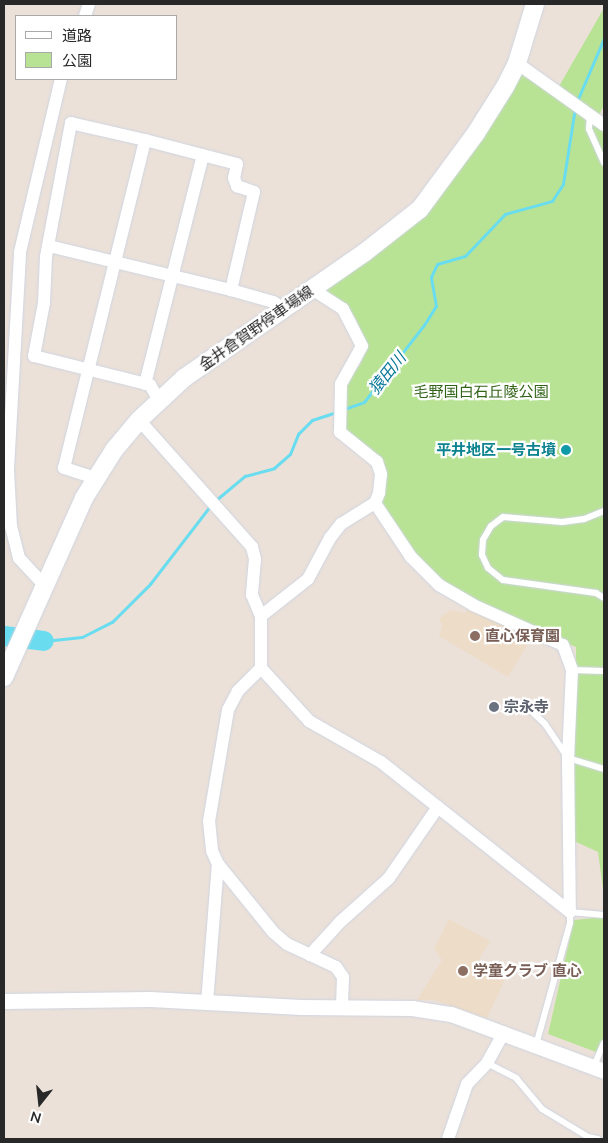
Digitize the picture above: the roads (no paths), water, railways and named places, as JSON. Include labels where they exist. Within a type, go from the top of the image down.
[{"type":"main road","name":"金井倉賀野停車場線","points":[[4,677],[95,478],[139,420],[184,378],[312,289],[420,209],[476,133],[518,63],[535,4]]},
{"type":"street","points":[[518,63],[564,93],[604,125]]},
{"type":"street","points":[[45,586],[19,558],[11,527],[8,469],[20,252],[61,80]]},
{"type":"street","points":[[159,400],[150,385],[34,356],[44,303],[49,246],[72,123],[237,164],[234,178],[237,186],[254,192],[231,290]]},
{"type":"street","points":[[95,478],[64,468],[145,140]]},
{"type":"street","points":[[145,384],[203,155]]},
{"type":"street","points":[[49,246],[231,290],[273,302],[283,308]]},
{"type":"street","points":[[312,289],[343,309],[362,346],[341,384],[340,432],[377,462],[381,474],[375,503],[411,557],[439,585],[473,605],[563,645],[572,670],[568,758],[570,912]]},
{"type":"street","points":[[139,420],[252,547],[255,559],[252,595],[261,616],[261,668],[309,721],[381,762],[570,912]]},
{"type":"street","points":[[261,616],[308,579],[330,538],[341,524],[375,503]]},
{"type":"street","points":[[261,668],[238,691],[228,710],[209,821],[210,844],[218,864],[273,932],[287,944],[336,967],[342,977],[342,1007]]},
{"type":"street","points":[[310,955],[340,922],[389,878],[438,807]]},
{"type":"street","points":[[207,1003],[218,864]]},
{"type":"street","points":[[4,1000],[124,999],[435,1010],[504,1032],[599,1069]]},
{"type":"street","points":[[448,1139],[467,1084],[487,1062],[504,1032]]},
{"type":"lane","points":[[588,111],[589,129],[604,163]]},
{"type":"lane","points":[[604,511],[562,522],[503,517],[491,526],[483,540],[482,555],[488,568],[503,580],[596,593],[604,598]]},
{"type":"lane","points":[[572,670],[604,671]]},
{"type":"lane","points":[[528,708],[545,724],[568,758],[604,769]]},
{"type":"lane","points":[[536,1045],[570,923],[570,912],[604,915]]},
{"type":"lane","points":[[599,1069],[604,1043]]},
{"type":"lane","points":[[487,1062],[516,1078],[542,1109],[588,1137],[598,1139]]},
{"type":"waterway","name":"猿田川","points":[[577,101],[604,38]]},
{"type":"waterway","name":"猿田川","points":[[344,409],[364,402],[424,325],[436,306],[431,277],[437,264],[465,256],[505,214],[552,201],[563,184],[575,107]]},
{"type":"waterway","name":"猿田川","points":[[216,500],[245,476],[274,468],[290,454],[298,434],[312,420],[336,412]]},
{"type":"waterway","name":"猿田川","points":[[44,641],[82,637],[112,622],[150,584],[210,506]]},
{"type":"waterway","name":"猿田川","points":[[4,636],[44,641]]},
{"type":"place","name":"平井地区一号古墳","points":[[566,450]]},
{"type":"place","name":"直心保育園","points":[[475,636]]},
{"type":"place","name":"宗永寺","points":[[494,707]]},
{"type":"place","name":"学童クラブ 直心","points":[[463,971]]},
{"type":"park label","name":"毛野国白石丘陵公園","points":[[481,392]]}]
